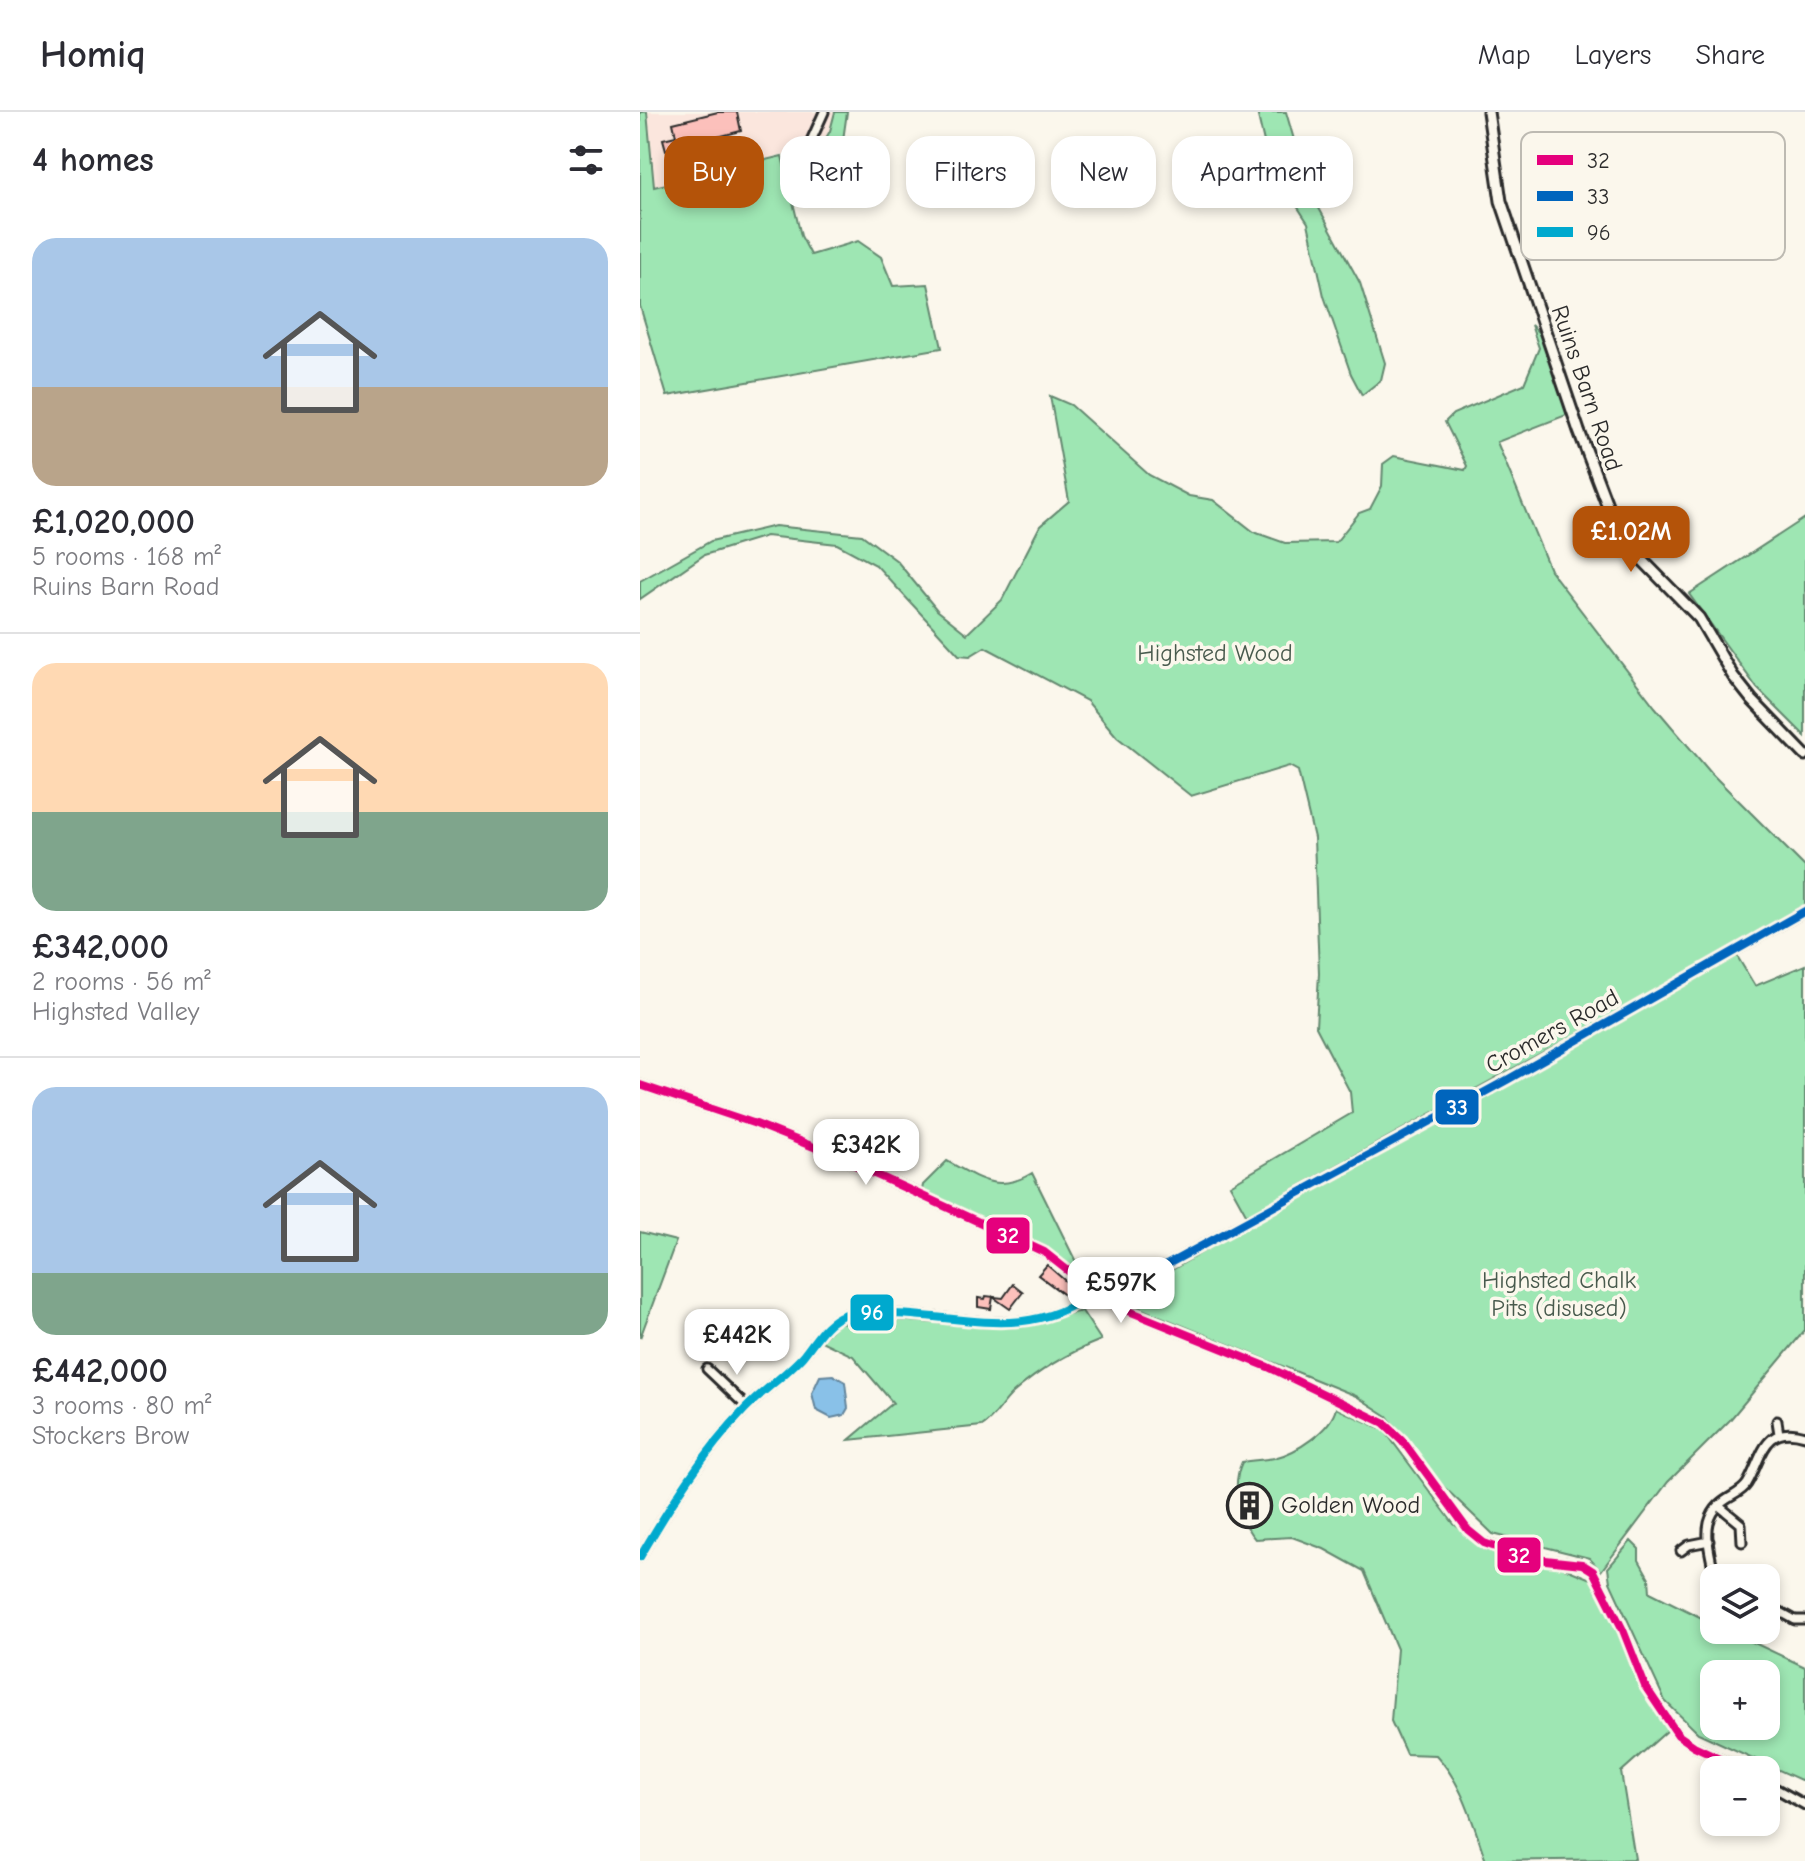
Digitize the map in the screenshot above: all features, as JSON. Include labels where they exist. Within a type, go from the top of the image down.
[{"type":"street","points":[[813,136],[824,112]]},
{"type":"street","name":"Ruins Barn Road","points":[[1488,112],[1501,201],[1579,431],[1619,536],[1699,618],[1733,676],[1805,755]]},
{"type":"street","name":"Cromers Road","points":[[1109,1303],[1158,1270],[1507,1080],[1805,911]]},
{"type":"street","points":[[640,1085],[756,1124],[854,1164],[1044,1252],[1109,1303],[1268,1367],[1384,1423],[1402,1440],[1468,1530],[1484,1543],[1527,1558],[1582,1564],[1593,1571],[1623,1630],[1645,1686],[1678,1735],[1715,1756]]},
{"type":"street","points":[[640,1557],[693,1470],[747,1407],[803,1356],[816,1337],[835,1319],[848,1313],[910,1314],[971,1323],[1003,1323],[1068,1309],[1093,1292]]},
{"type":"street","points":[[707,1369],[747,1407]]},
{"type":"street","points":[[1777,1421],[1779,1434]]},
{"type":"street","points":[[1713,1564],[1709,1522],[1719,1506],[1747,1484],[1763,1449],[1779,1434],[1787,1432],[1805,1436]]},
{"type":"street","points":[[1719,1506],[1741,1524],[1742,1542]]},
{"type":"street","points":[[1681,1551],[1689,1545],[1709,1541]]},
{"type":"street","points":[[1780,1612],[1795,1620],[1805,1620]]},
{"type":"street","points":[[1780,1791],[1805,1805]]},
{"type":"shaded area","points":[[647,112],[835,112],[827,136],[780,136],[780,155],[764,159],[764,136],[664,136],[664,184],[653,187]]},
{"type":"green space","points":[[640,112],[647,112],[654,187],[664,185],[664,208],[764,208],[764,160],[780,156],[780,208],[794,208],[801,236],[811,255],[858,241],[881,257],[893,286],[928,284],[942,348],[667,396],[640,306]]},
{"type":"green space","points":[[835,112],[847,112],[844,136],[827,136]]},
{"type":"green space","points":[[1257,112],[1286,112],[1293,136],[1263,136]]},
{"type":"green space","points":[[1298,208],[1319,208],[1360,283],[1385,363],[1381,380],[1362,395],[1351,374],[1324,296],[1308,223]]},
{"type":"green space","name":"Highsted Wood","points":[[1531,325],[1543,337],[1569,414],[1497,442],[1550,570],[1655,707],[1711,773],[1805,867],[1805,905],[1288,1192],[1251,1216],[1246,1214],[1230,1185],[1352,1113],[1350,1092],[1316,1027],[1319,973],[1314,838],[1298,771],[1289,766],[1191,796],[1117,737],[1087,701],[985,647],[970,656],[959,655],[876,565],[837,544],[766,536],[704,555],[640,599],[640,581],[711,541],[775,526],[862,535],[897,561],[937,610],[967,634],[1002,600],[1040,526],[1069,501],[1050,396],[1071,405],[1149,475],[1189,496],[1213,500],[1254,532],[1285,543],[1336,542],[1359,513],[1370,509],[1382,486],[1383,464],[1394,456],[1465,470],[1467,466],[1445,422],[1453,414],[1524,384],[1539,348]]},
{"type":"green space","points":[[1805,518],[1805,736],[1757,688],[1689,594]]},
{"type":"green space","name":"Highsted Chalk Pits (disused)","points":[[1737,956],[1755,986],[1805,965],[1805,1330],[1729,1421],[1668,1482],[1601,1571],[1589,1558],[1493,1534],[1443,1486],[1387,1416],[1356,1396],[1120,1300],[1253,1223]]},
{"type":"green space","points":[[947,1161],[979,1178],[998,1183],[1032,1173],[1082,1274],[1045,1250],[922,1190],[923,1185]]},
{"type":"green space","points":[[640,1232],[676,1241],[640,1338]]},
{"type":"green space","points":[[1082,1311],[1101,1340],[1066,1356],[1033,1377],[982,1426],[849,1440],[893,1403],[853,1356],[821,1341],[838,1323],[896,1320],[1000,1328]]},
{"type":"green space","points":[[1336,1408],[1384,1430],[1454,1524],[1485,1549],[1517,1560],[1554,1564],[1598,1582],[1642,1688],[1668,1730],[1621,1772],[1635,1859],[1486,1861],[1466,1805],[1445,1766],[1436,1755],[1406,1754],[1391,1721],[1397,1649],[1364,1571],[1324,1549],[1292,1537],[1255,1539],[1249,1531],[1238,1502],[1237,1481],[1242,1462],[1274,1458],[1302,1446],[1320,1432]]},
{"type":"green space","points":[[1631,1541],[1639,1549],[1639,1560],[1649,1578],[1650,1592],[1700,1617],[1700,1644],[1757,1644],[1805,1667],[1805,1782],[1780,1771],[1780,1756],[1748,1756],[1713,1740],[1780,1740],[1780,1660],[1700,1660],[1698,1733],[1665,1701],[1610,1582],[1608,1568]]},
{"type":"water","points":[[833,1375],[845,1382],[848,1408],[844,1415],[831,1418],[816,1410],[812,1393],[820,1376]]},
{"type":"building","points":[[718,112],[737,112],[741,131],[721,136],[676,136],[673,123]]},
{"type":"building","points":[[1047,1265],[1078,1292],[1074,1296],[1070,1299],[1038,1275]]},
{"type":"building","points":[[1013,1284],[1023,1292],[1010,1309],[993,1297],[991,1309],[978,1307],[978,1298],[985,1299],[986,1296],[1003,1298]]},
{"type":"transit line","name":"33","points":[[1109,1303],[1146,1276],[1507,1080],[1805,911]]},
{"type":"transit line","name":"32","points":[[640,1085],[756,1124],[829,1153],[1044,1252],[1109,1303],[1268,1367],[1384,1423],[1402,1440],[1468,1530],[1484,1543],[1527,1558],[1582,1564],[1593,1571],[1623,1630],[1645,1686],[1678,1735],[1715,1756]]},
{"type":"transit line","name":"96","points":[[640,1557],[715,1444],[745,1409],[803,1356],[832,1321],[861,1312],[994,1322],[1019,1321],[1044,1317],[1069,1308],[1093,1292]]},
{"type":"place","name":"Golden Wood","points":[[1250,1505]]}]
